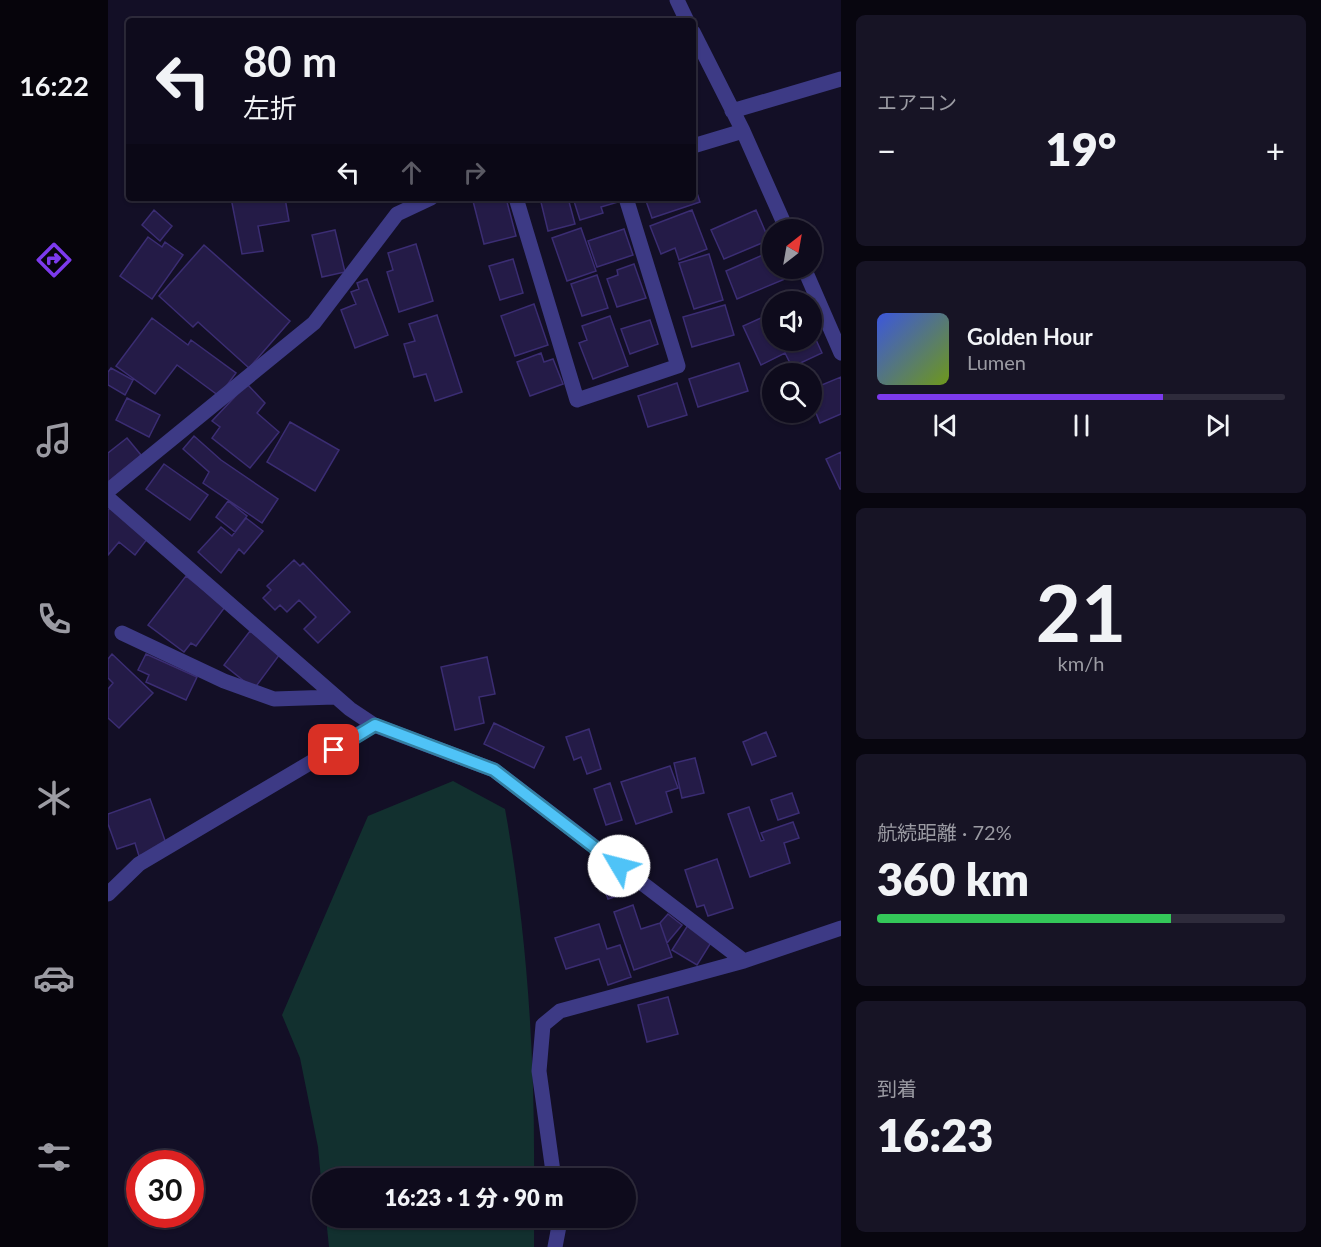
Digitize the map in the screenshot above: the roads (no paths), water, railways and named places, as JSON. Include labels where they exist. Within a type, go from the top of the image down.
[{"type":"street","points":[[677,0],[686,18]]},
{"type":"street","points":[[696,38],[743,131],[782,219]]},
{"type":"street","points":[[732,111],[841,79]]},
{"type":"street","points":[[696,145],[743,131]]},
{"type":"street","points":[[108,491],[314,323],[397,214],[425,201]]},
{"type":"street","points":[[517,201],[577,400],[678,366],[627,201]]},
{"type":"street","points":[[809,279],[841,353]]},
{"type":"street","points":[[108,498],[334,697],[375,725],[494,770],[744,961]]},
{"type":"street","points":[[122,633],[224,681],[274,699],[334,697]]},
{"type":"street","points":[[108,894],[139,864],[375,725]]},
{"type":"street","points":[[552,1168],[539,1071],[543,1025],[560,1011],[744,961],[841,928]]},
{"type":"street","points":[[555,1247],[559,1228]]}]
